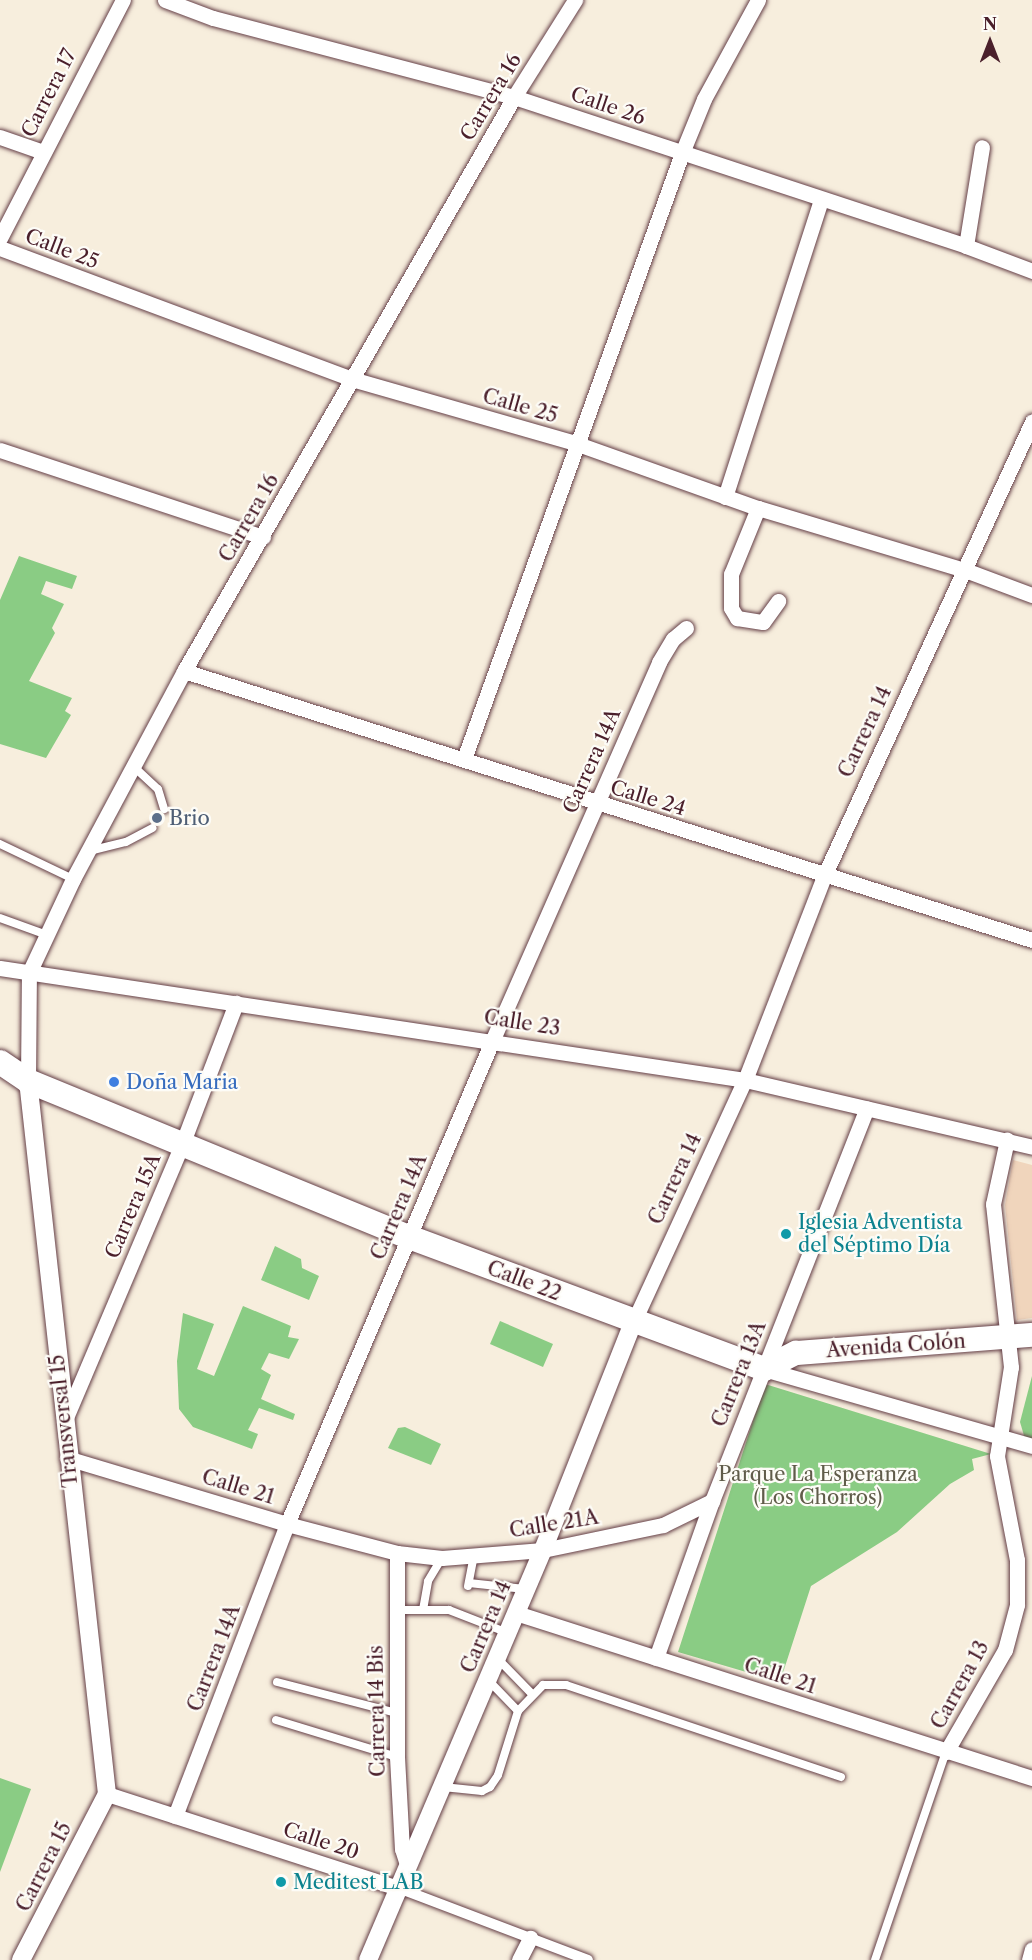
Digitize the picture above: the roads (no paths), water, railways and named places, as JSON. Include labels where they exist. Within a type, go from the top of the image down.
[{"type":"main road","points":[[0,1062],[28,1081]]},
{"type":"main road","name":"Calle 22","points":[[28,1081],[183,1142],[409,1237],[633,1323],[764,1369]]},
{"type":"main road","name":"Avenida Colón","points":[[764,1369],[796,1353],[1032,1335]]},
{"type":"street","name":"Carrera 17","points":[[0,238],[123,0]]},
{"type":"street","name":"Calle 26","points":[[165,0],[213,18],[514,97],[966,246],[1032,271]]},
{"type":"street","name":"Carrera 16","points":[[28,1081],[28,974],[73,879],[184,671],[514,97],[575,0]]},
{"type":"street","points":[[464,759],[575,443],[682,153],[704,99],[758,0]]},
{"type":"street","points":[[0,137],[43,152]]},
{"type":"street","points":[[966,246],[982,147]]},
{"type":"street","points":[[724,496],[820,199]]},
{"type":"street","name":"Calle 25","points":[[0,248],[352,379],[575,443],[758,508],[965,570],[1032,595]]},
{"type":"street","name":"Carrera 14","points":[[368,1960],[401,1889],[408,1867],[543,1550],[633,1323],[746,1080],[825,874],[1032,422]]},
{"type":"street","points":[[0,450],[263,537]]},
{"type":"street","points":[[758,508],[731,574],[731,608],[737,618],[763,622],[778,601]]},
{"type":"street","name":"Carrera 14A","points":[[176,1816],[287,1524],[493,1039],[595,803],[663,656],[686,628]]},
{"type":"street","name":"Calle 24","points":[[184,671],[1032,940]]},
{"type":"street","name":"Calle 23","points":[[0,968],[28,974],[493,1039],[746,1080],[1032,1147]]},
{"type":"street","name":"Carrera 15A","points":[[64,1423],[183,1142],[236,1003]]},
{"type":"street","name":"Transversal 15","points":[[28,1081],[67,1458],[106,1794]]},
{"type":"street","name":"Carrera 13A","points":[[656,1658],[712,1501],[867,1108]]},
{"type":"street","name":"Carrera 13","points":[[946,1752],[1005,1650],[1017,1605],[1017,1560],[997,1456],[998,1438],[1011,1367],[993,1204],[1007,1140]]},
{"type":"street","name":"Calle 22","points":[[764,1369],[1032,1446]]},
{"type":"street","name":"Calle 21","points":[[67,1458],[287,1524],[397,1553]]},
{"type":"street","name":"Calle 21A","points":[[397,1553],[442,1558],[543,1550],[663,1525],[712,1501]]},
{"type":"street","name":"Carrera 14 Bis","points":[[397,1553],[397,1757],[402,1849],[408,1867]]},
{"type":"street","name":"Calle 21","points":[[516,1613],[1032,1778]]},
{"type":"street","name":"Calle 20","points":[[106,1794],[401,1889],[588,1960]]},
{"type":"street","name":"Carrera 15","points":[[21,1960],[106,1794]]},
{"type":"street","points":[[519,1960],[530,1938]]},
{"type":"street","points":[[1029,1960],[1032,1949]]},
{"type":"lane","points":[[133,766],[158,789],[164,809]]},
{"type":"lane","points":[[88,852],[126,842],[153,828]]},
{"type":"lane","points":[[0,844],[73,879]]},
{"type":"lane","points":[[0,918],[46,935]]},
{"type":"lane","points":[[474,1556],[468,1584],[526,1589]]},
{"type":"lane","points":[[423,1611],[428,1581],[442,1558]]},
{"type":"lane","points":[[397,1610],[462,1611],[508,1632]]},
{"type":"lane","points":[[497,1658],[531,1693]]},
{"type":"lane","points":[[488,1680],[518,1711]]},
{"type":"lane","points":[[277,1682],[397,1713]]},
{"type":"lane","points":[[443,1787],[476,1791],[490,1787],[498,1775],[518,1711],[531,1693],[551,1683],[566,1684],[841,1777]]},
{"type":"lane","points":[[276,1720],[397,1757]]},
{"type":"lane","points":[[875,1960],[946,1752]]},
{"type":"place","name":"Brio","points":[[157,818]]},
{"type":"place","name":"Doña Maria","points":[[114,1082]]},
{"type":"place","name":"Iglesia Adventista del Séptimo Día","points":[[786,1234]]},
{"type":"place","name":"Meditest LAB","points":[[281,1882]]},
{"type":"park label","name":"Parque La Esperanza (Los Chorros)","points":[[818,1486]]}]
